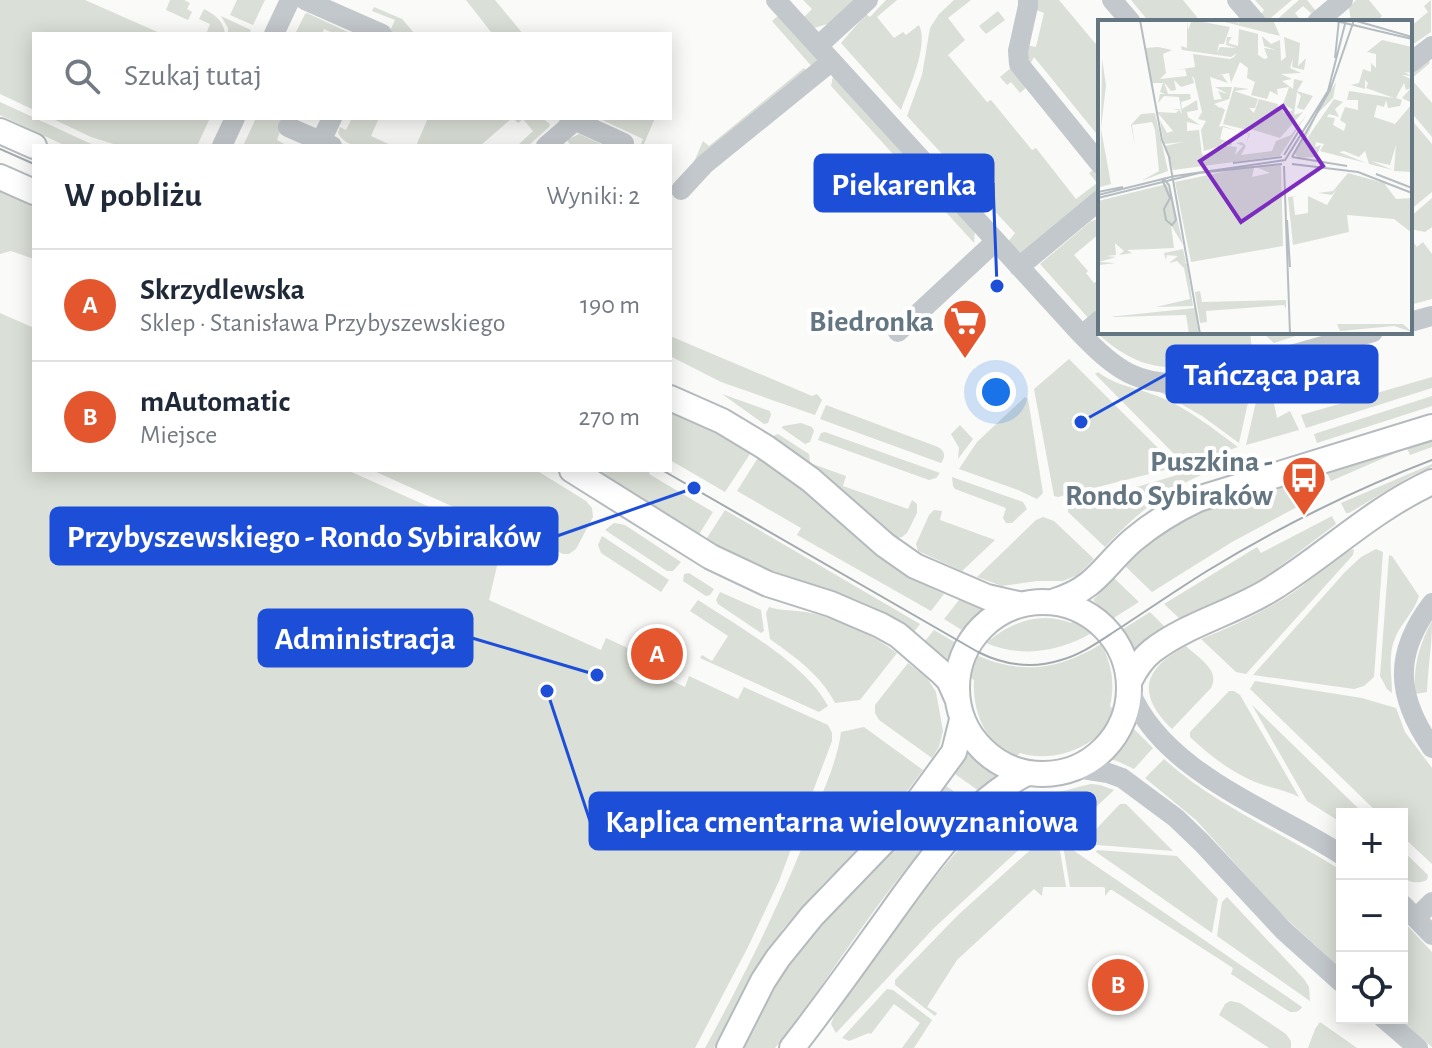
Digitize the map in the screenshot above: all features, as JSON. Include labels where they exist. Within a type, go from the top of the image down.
[{"type":"main road","points":[[0,131],[32,145]]},
{"type":"main road","points":[[0,177],[32,191]]},
{"type":"main road","points":[[672,399],[730,425],[765,447],[811,480],[885,545],[915,566],[987,597],[1018,604]]},
{"type":"main road","points":[[729,1048],[778,958],[812,916],[891,834],[954,752],[960,709],[958,676],[965,653],[981,628],[1018,604],[1055,601],[1088,586],[1132,541],[1183,506],[1237,486],[1432,427]]},
{"type":"main road","points":[[575,472],[711,557],[768,584],[844,608],[889,630],[949,680],[978,744],[988,754],[1007,766],[1027,773],[1053,774],[1076,768],[1096,755],[1112,737],[1124,715],[1130,686],[1139,664],[1162,644],[1272,589],[1373,514],[1432,482]]},
{"type":"main road","points":[[1055,601],[1088,616],[1107,632],[1122,654],[1130,686]]},
{"type":"main road","points":[[792,1048],[936,853],[998,792],[1027,773]]},
{"type":"street","points":[[275,32],[293,0],[373,32]]},
{"type":"street","points":[[776,0],[1019,267],[1113,365],[1153,382],[1181,384],[1366,334]]},
{"type":"street","points":[[681,190],[705,164],[825,54],[868,0]]},
{"type":"street","points":[[1028,0],[1018,51],[1019,64],[1098,162]]},
{"type":"street","points":[[1112,0],[1129,20]]},
{"type":"street","points":[[1237,0],[1254,20]]},
{"type":"street","points":[[1319,20],[1343,0]]},
{"type":"street","points":[[1412,61],[1432,46]]},
{"type":"street","points":[[223,144],[234,120]]},
{"type":"street","points":[[288,127],[327,144],[332,120]]},
{"type":"street","points":[[548,144],[571,120]]},
{"type":"street","points":[[574,120],[624,143]]},
{"type":"street","points":[[1019,267],[1098,202]]},
{"type":"street","points":[[898,332],[996,241]]},
{"type":"street","points":[[1412,321],[1432,316]]},
{"type":"street","points":[[1082,335],[1098,322]]},
{"type":"street","points":[[1432,603],[1412,635],[1404,666],[1408,704],[1432,748]]},
{"type":"street","points":[[1130,686],[1145,719],[1190,765],[1218,785],[1336,852]]},
{"type":"street","points":[[1076,768],[1122,778],[1176,818],[1283,930],[1336,978]]},
{"type":"street","points":[[1432,902],[1409,911],[1432,935]]},
{"type":"street","points":[[1390,1024],[1418,1048]]},
{"type":"shaded area","points":[[0,0],[85,0],[157,32],[32,32],[32,109],[0,94]]},
{"type":"shaded area","points":[[170,0],[190,3],[187,9],[192,12],[188,20],[166,10]]},
{"type":"shaded area","points":[[237,0],[265,0],[253,25],[230,15]]},
{"type":"shaded area","points":[[466,0],[495,0],[521,32],[491,32]]},
{"type":"shaded area","points":[[803,0],[857,0],[831,23],[814,28],[802,19],[812,9]]},
{"type":"shaded area","points":[[886,0],[897,0],[877,17],[894,38],[903,32],[906,35],[919,25],[921,33],[917,67],[901,110],[841,43],[866,14],[870,17]]},
{"type":"shaded area","points":[[954,0],[971,0],[948,18],[965,40],[948,55],[987,102],[991,100],[1032,150],[1036,148],[1076,199],[1097,183],[1089,173],[1098,166],[1098,197],[1025,254],[1016,252],[1007,243],[1015,233],[907,116],[922,75],[930,28]]},
{"type":"shaded area","points":[[1032,0],[1059,0],[1098,47],[1098,136],[1034,57],[1028,68],[1025,45],[1036,47],[1044,13],[1033,9]]},
{"type":"shaded area","points":[[1131,0],[1183,0],[1199,20],[1147,20]]},
{"type":"shaded area","points":[[1255,0],[1292,0],[1268,20],[1259,18],[1264,10]]},
{"type":"shaded area","points":[[1299,0],[1307,0],[1316,11],[1312,14],[1303,6],[1295,13],[1299,18],[1297,20],[1276,20]]},
{"type":"shaded area","points":[[1356,0],[1369,0],[1382,16],[1382,20],[1351,20],[1349,7]]},
{"type":"shaded area","points":[[1431,0],[1431,32],[1412,43],[1412,25],[1428,12],[1424,6]]},
{"type":"shaded area","points":[[374,7],[402,19],[413,32],[390,31],[395,20],[372,11]]},
{"type":"shaded area","points":[[204,9],[218,18],[225,32],[207,32],[210,24],[199,19]]},
{"type":"shaded area","points":[[998,11],[1005,20],[986,34],[979,26]]},
{"type":"shaded area","points":[[305,14],[348,32],[324,29],[323,32],[296,32]]},
{"type":"shaded area","points":[[779,15],[818,60],[813,68],[772,21]]},
{"type":"shaded area","points":[[221,16],[251,30],[228,32]]},
{"type":"shaded area","points":[[1428,59],[1430,63],[1412,78],[1412,72]]},
{"type":"shaded area","points":[[1012,67],[1030,84],[1020,93],[1011,82],[1007,85],[1000,77]]},
{"type":"shaded area","points":[[804,68],[808,73],[690,171],[703,141],[709,146]]},
{"type":"shaded area","points":[[833,76],[975,230],[974,243],[831,86]]},
{"type":"shaded area","points":[[1412,80],[1432,103],[1432,137],[1412,113]]},
{"type":"shaded area","points":[[0,102],[32,117],[32,120],[39,120],[92,144],[62,144],[0,115]]},
{"type":"shaded area","points":[[55,120],[209,120],[198,144],[114,144]]},
{"type":"shaded area","points":[[255,120],[284,120],[277,140],[284,144],[244,144]]},
{"type":"shaded area","points":[[351,120],[378,120],[371,136],[389,144],[348,143],[338,133],[340,127],[346,130]]},
{"type":"shaded area","points":[[427,120],[510,120],[482,144],[417,144]]},
{"type":"shaded area","points":[[524,120],[545,120],[550,124],[530,144],[519,144],[533,131]]},
{"type":"shaded area","points":[[602,120],[654,120],[644,144],[641,144],[643,139]]},
{"type":"shaded area","points":[[1412,120],[1432,144],[1432,192],[1412,208]]},
{"type":"shaded area","points":[[579,134],[601,144],[570,144],[567,140]]},
{"type":"shaded area","points":[[0,190],[32,205],[32,258],[11,251],[0,254]]},
{"type":"shaded area","points":[[1432,198],[1432,227],[1425,232],[1412,229],[1412,215]]},
{"type":"shaded area","points":[[1098,219],[1098,235],[1074,255],[1094,283],[1098,282],[1098,317],[1090,320],[1040,264],[1091,221]]},
{"type":"shaded area","points":[[1412,241],[1417,247],[1423,242],[1432,254],[1432,299],[1412,304]]},
{"type":"shaded area","points":[[0,313],[32,327],[32,472],[351,472],[503,540],[489,600],[601,650],[606,638],[643,655],[639,665],[685,687],[689,676],[738,699],[744,687],[828,725],[832,733],[832,741],[779,881],[695,1048],[0,1048]]},
{"type":"shaded area","points":[[1250,334],[1252,350],[1190,366],[1155,366],[1137,360],[1099,335]]},
{"type":"shaded area","points":[[1264,334],[1302,334],[1274,343]]},
{"type":"shaded area","points":[[672,337],[812,396],[817,394],[822,400],[815,415],[721,382],[672,357]]},
{"type":"shaded area","points":[[1069,359],[1177,467],[1054,496],[1034,389]]},
{"type":"shaded area","points":[[1098,372],[1120,384],[1179,406],[1238,447],[1185,465],[1095,374]]},
{"type":"shaded area","points":[[1254,377],[1252,393],[1248,392],[1248,387],[1240,386],[1238,396],[1249,398],[1239,443],[1202,416],[1160,392]]},
{"type":"shaded area","points":[[1432,377],[1432,388],[1306,428],[1301,415]]},
{"type":"shaded area","points":[[1269,379],[1277,418],[1290,411],[1299,430],[1246,445],[1261,380]]},
{"type":"shaded area","points":[[722,394],[770,411],[768,423],[764,424]]},
{"type":"shaded area","points":[[1432,396],[1432,406],[1317,443],[1314,434]]},
{"type":"shaded area","points":[[1025,397],[1028,399],[1043,493],[1037,499],[959,469],[977,442]]},
{"type":"shaded area","points":[[826,405],[938,447],[944,454],[943,460],[941,463],[820,419]]},
{"type":"shaded area","points":[[672,413],[752,451],[725,492],[672,461]]},
{"type":"shaded area","points":[[801,423],[814,431],[810,442],[805,444],[782,428]]},
{"type":"shaded area","points":[[960,425],[973,439],[958,459],[959,448],[951,434]]},
{"type":"shaded area","points":[[825,432],[940,473],[929,480],[818,440]]},
{"type":"shaded area","points":[[778,434],[809,454],[810,463],[846,476],[843,486],[908,509],[912,500],[917,504],[917,513],[907,533],[896,538],[773,436]]},
{"type":"shaded area","points":[[1432,438],[1432,447],[1410,455],[1407,448],[1331,481],[1326,471]]},
{"type":"shaded area","points":[[759,456],[804,489],[896,567],[944,594],[931,611],[797,535],[801,528],[737,491]]},
{"type":"shaded area","points":[[1432,464],[1432,467],[1349,513],[1341,503]]},
{"type":"shaded area","points":[[1211,465],[1213,470],[1154,502],[1105,547],[1068,512],[1068,503]]},
{"type":"shaded area","points":[[376,472],[539,472],[586,501],[592,508],[593,517],[576,549],[569,554],[500,528]]},
{"type":"shaded area","points":[[597,472],[650,472],[713,512],[698,536]]},
{"type":"shaded area","points":[[1313,475],[1321,494],[1232,542],[1152,592],[1125,566],[1178,523],[1210,507]]},
{"type":"shaded area","points":[[952,477],[1023,502],[1027,509],[1012,523],[1006,523],[1003,518],[1006,508],[955,489]]},
{"type":"shaded area","points":[[725,510],[920,624],[914,632],[864,603],[764,568],[705,541]]},
{"type":"shaded area","points":[[934,510],[942,511],[940,520],[995,540],[962,571],[918,551],[916,544]]},
{"type":"shaded area","points":[[1332,516],[1336,524],[1267,576],[1235,593],[1180,619],[1164,604],[1257,547],[1261,553]]},
{"type":"shaded area","points":[[1043,517],[1054,521],[1094,559],[1078,575],[1063,581],[1002,586],[977,577],[1036,520]]},
{"type":"shaded area","points":[[614,523],[625,525],[681,562],[673,571],[667,571],[605,530]]},
{"type":"shaded area","points":[[602,536],[669,580],[661,592],[601,553],[598,545]]},
{"type":"shaded area","points":[[1354,549],[1353,555],[1246,674],[1236,672],[1201,639],[1275,604],[1341,555]]},
{"type":"shaded area","points":[[1376,549],[1383,552],[1374,677],[1364,686],[1354,689],[1253,675],[1345,572],[1361,557]]},
{"type":"shaded area","points":[[1389,555],[1419,596],[1392,647],[1392,693],[1380,676]]},
{"type":"shaded area","points":[[689,573],[714,589],[710,595],[706,596],[683,581],[684,574]]},
{"type":"shaded area","points":[[1114,578],[1139,602],[1112,619],[1093,600]]},
{"type":"shaded area","points":[[720,592],[761,610],[764,631],[761,633],[718,604],[716,600]]},
{"type":"shaded area","points":[[698,600],[788,661],[804,675],[828,706],[819,712],[700,658],[702,655],[712,661],[728,636],[690,611]]},
{"type":"shaded area","points":[[959,600],[989,612],[965,632],[944,619]]},
{"type":"shaded area","points":[[769,607],[806,612],[842,622],[897,653],[860,700],[835,703],[815,675],[770,639],[766,613]]},
{"type":"shaded area","points":[[1150,612],[1165,627],[1143,641],[1131,656],[1120,631]]},
{"type":"shaded area","points":[[1078,617],[1093,632],[1054,648],[1013,650],[986,643],[1005,629],[1026,621],[1048,618],[1071,623]]},
{"type":"shaded area","points":[[1432,621],[1427,692],[1415,694],[1418,656]]},
{"type":"shaded area","points":[[934,630],[956,643],[947,659],[925,641]]},
{"type":"shaded area","points":[[1101,644],[1112,674],[1110,706],[1117,713],[1109,725],[1088,743],[1062,754],[1034,756],[1020,753],[1013,760],[1003,753],[988,735],[978,715],[974,680],[966,674],[976,655],[1009,665],[1040,667],[1070,660]]},
{"type":"shaded area","points":[[1186,646],[1211,670],[1213,682],[1211,688],[1172,729],[1153,704],[1149,683],[1161,664]]},
{"type":"shaded area","points":[[908,663],[927,678],[936,692],[943,731],[932,758],[879,720],[875,713],[875,705]]},
{"type":"shaded area","points":[[1255,681],[1362,698],[1396,708],[1405,732],[1432,768],[1432,864],[1408,842],[1408,808],[1373,808],[1250,689]]},
{"type":"shaded area","points":[[1229,691],[1240,695],[1299,797],[1237,773],[1190,737],[1190,732]]},
{"type":"shaded area","points":[[1252,705],[1358,808],[1336,808],[1336,819],[1307,801]]},
{"type":"shaded area","points":[[864,727],[923,770],[875,834],[823,884],[783,929],[748,983],[714,1048],[705,1048],[752,958],[795,865],[832,768],[841,732]]},
{"type":"shaded area","points":[[1134,729],[1153,748],[1134,769],[1105,758],[1117,749]]},
{"type":"shaded area","points":[[971,751],[996,775],[979,791],[955,774]]},
{"type":"shaded area","points":[[1164,759],[1205,791],[1336,867],[1336,964],[1279,912],[1196,820],[1145,778]]},
{"type":"shaded area","points":[[1091,784],[1114,790],[1074,828],[1032,829],[1002,807],[1022,795],[1058,792]]},
{"type":"shaded area","points":[[946,786],[968,801],[897,880],[775,1048],[743,1048],[771,993],[805,940],[912,829]]},
{"type":"shaded area","points":[[1120,804],[1126,804],[1173,851],[1083,843]]},
{"type":"shaded area","points":[[990,817],[1023,841],[1023,846],[934,928],[836,1033],[831,1024],[834,1016],[927,888]]},
{"type":"shaded area","points":[[1037,844],[1059,845],[1066,887],[1043,887],[1042,896],[1034,889],[957,960],[927,1007],[937,1013],[935,1016],[895,985],[895,980],[958,915]]},
{"type":"shaded area","points":[[1068,844],[1301,1009],[1290,1012],[1231,974],[1233,968],[1112,890],[1105,896],[1103,887],[1070,887],[1063,845]]},
{"type":"shaded area","points":[[1096,852],[1177,856],[1218,899],[1212,933]]},
{"type":"shaded area","points":[[1408,856],[1428,875],[1427,880],[1408,880]]},
{"type":"shaded area","points":[[1227,897],[1304,979],[1309,987],[1310,1001],[1217,936],[1222,902]]},
{"type":"shaded area","points":[[1408,926],[1432,952],[1432,1047],[1405,1024],[1408,1024]]},
{"type":"shaded area","points":[[887,989],[893,990],[932,1020],[914,1048],[902,1048],[920,1023],[894,1004],[871,1034],[849,1041],[842,1038]]},
{"type":"shaded area","points":[[1230,1001],[1240,1003],[1286,1034],[1291,1048],[1269,1048],[1219,1015]]},
{"type":"shaded area","points":[[1320,1022],[1357,1048],[1308,1048]]},
{"type":"tram line","points":[[0,149],[32,163]]},
{"type":"tram line","points":[[665,472],[978,652],[1008,663],[1029,665],[1050,663],[1084,650],[1207,571],[1289,524],[1432,460]]},
{"type":"place","name":"Piekarenka","points":[[997,286]]},
{"type":"place","name":"Biedronka","points":[[965,360]]},
{"type":"place","name":"Tańcząca para","points":[[1081,422]]},
{"type":"place","name":"Przybyszewskiego - Rondo Sybiraków","points":[[694,488]]},
{"type":"place","name":"Puszkina - Rondo Sybiraków","points":[[1304,517]]},
{"type":"place","name":"Skrzydlewska","points":[[657,654]]},
{"type":"place","name":"Administracja","points":[[597,675]]},
{"type":"place","name":"Kaplica cmentarna wielowyznaniowa","points":[[547,691]]},
{"type":"place","name":"mAutomatic","points":[[1118,985]]}]
